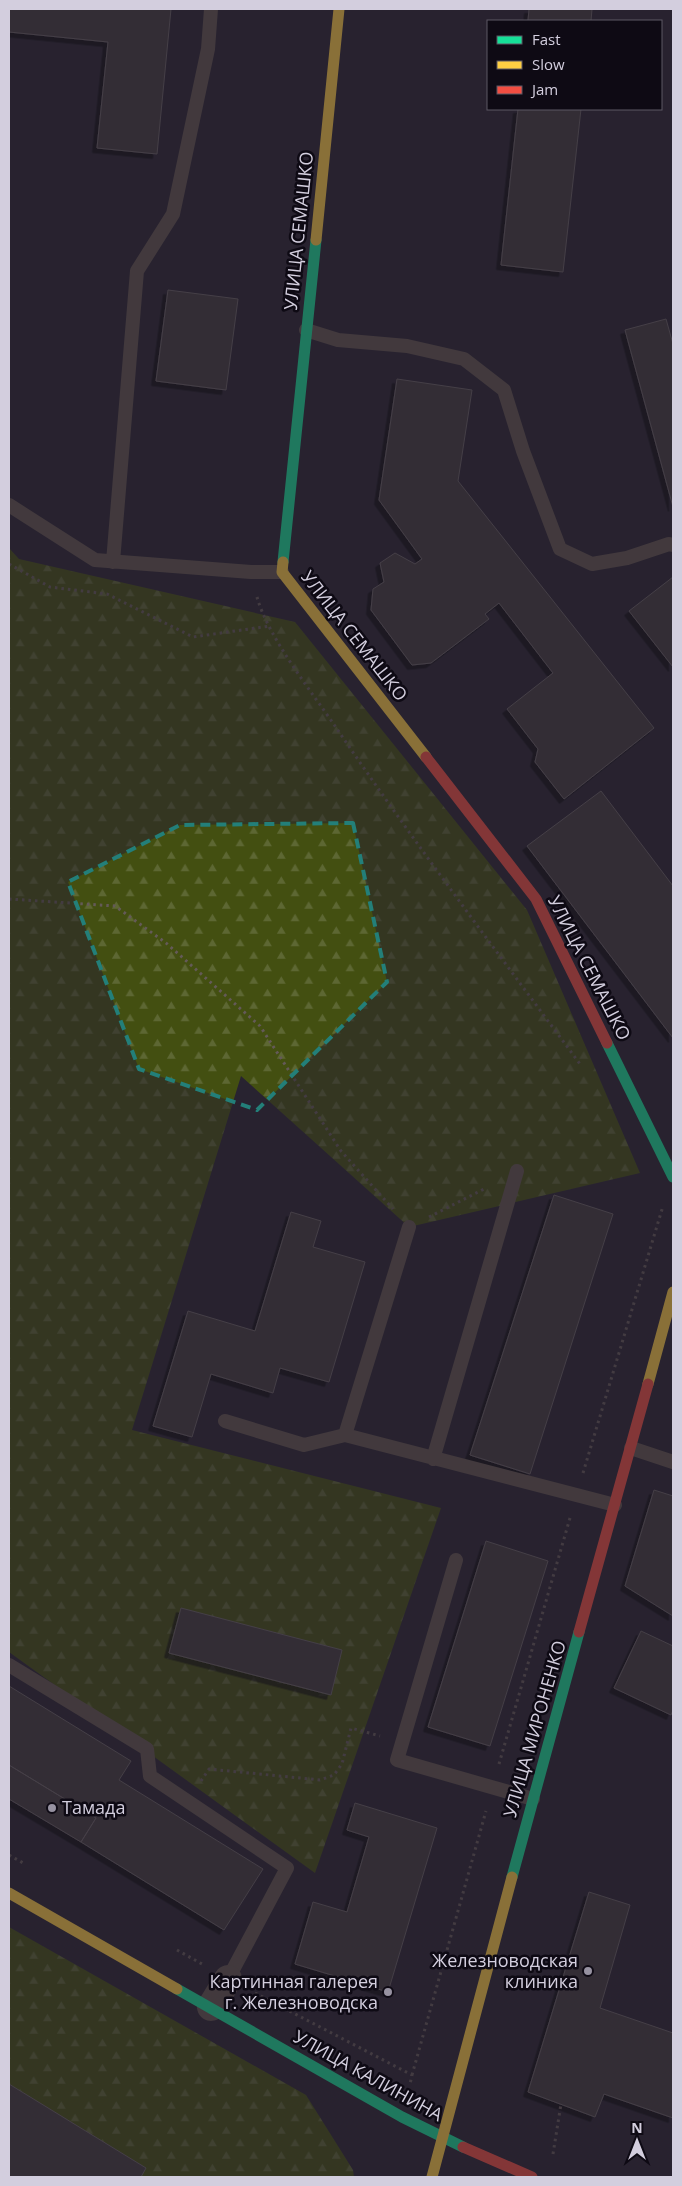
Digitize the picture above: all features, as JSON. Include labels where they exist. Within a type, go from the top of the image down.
[{"type":"street","name":"УЛИЦА СЕМАШКО","points":[[339,9],[282,572],[536,899],[673,1177]]},
{"type":"street","name":"УЛИЦА МИРОНЕНКО","points":[[432,2177],[444,2138],[533,1799],[673,1292]]},
{"type":"street","name":"УЛИЦА КАЛИНИНА","points":[[9,1893],[444,2138],[532,2177]]},
{"type":"street","points":[[211,2007],[228,1979]]},
{"type":"lane","points":[[114,562],[137,271],[173,214],[208,49],[211,9]]},
{"type":"lane","points":[[306,330],[338,340],[407,346],[464,360],[504,390],[523,450],[560,549],[592,564],[626,558],[669,544],[673,545]]},
{"type":"lane","points":[[9,505],[94,560],[251,572],[282,572]]},
{"type":"lane","points":[[433,1458],[518,1171]]},
{"type":"lane","points":[[345,1435],[409,1227]]},
{"type":"lane","points":[[225,1420],[304,1445],[345,1435],[615,1506]]},
{"type":"lane","points":[[630,1448],[673,1462]]},
{"type":"lane","points":[[456,1560],[397,1760],[533,1799]]},
{"type":"lane","points":[[9,1665],[147,1748],[150,1776],[287,1868],[228,1979]]},
{"type":"path","points":[[9,564],[50,588],[107,594],[193,637],[270,626]]},
{"type":"path","points":[[251,572],[260,608],[292,663],[383,797],[582,1067]]},
{"type":"path","points":[[9,899],[115,906],[166,943],[260,1026],[341,1151],[409,1227],[518,1171]]},
{"type":"path","points":[[412,2075],[492,1788],[664,1204]]},
{"type":"path","points":[[209,1769],[320,1780],[334,1775],[342,1764],[351,1728],[402,1742]]},
{"type":"path","points":[[554,2145],[561,2104]]},
{"type":"highlighted area","points":[[353,823],[387,982],[257,1110],[139,1069],[68,882],[180,825]]},
{"type":"green space","points":[[9,548],[19,559],[295,622],[527,910],[640,1173],[409,1227],[241,1076],[132,1430],[441,1508],[315,1873],[9,1652]]},
{"type":"green space","points":[[9,1927],[306,2095],[353,2170],[354,2177],[9,2177]]},
{"type":"building","points":[[9,9],[171,9],[157,154],[97,148],[108,42],[9,32]]},
{"type":"building","points":[[529,9],[592,9],[591,20],[528,20]]},
{"type":"building","points":[[518,110],[581,110],[563,272],[501,265]]},
{"type":"building","points":[[168,290],[238,299],[226,390],[156,381]]},
{"type":"building","points":[[666,319],[673,344],[673,507],[625,330]]},
{"type":"building","points":[[397,379],[472,390],[458,481],[654,728],[564,799],[535,762],[538,749],[507,709],[553,673],[499,603],[485,614],[489,619],[431,663],[412,665],[371,610],[373,589],[384,582],[380,563],[395,553],[415,564],[422,559],[379,500]]},
{"type":"building","points":[[673,577],[673,667],[629,611]]},
{"type":"building","points":[[601,791],[673,886],[673,1038],[527,846]]},
{"type":"building","points":[[554,1195],[613,1214],[530,1474],[470,1455]]},
{"type":"building","points":[[291,1212],[321,1221],[313,1247],[365,1262],[329,1382],[280,1368],[273,1393],[211,1374],[192,1437],[153,1426],[188,1311],[255,1331]]},
{"type":"building","points":[[654,1490],[673,1496],[673,1616],[625,1586]]},
{"type":"building","points":[[486,1541],[548,1561],[490,1746],[428,1727]]},
{"type":"building","points":[[181,1608],[342,1650],[331,1695],[169,1653]]},
{"type":"building","points":[[641,1631],[673,1646],[673,1710],[671,1715],[614,1688]]},
{"type":"building","points":[[9,1686],[131,1761],[119,1780],[263,1869],[224,1930],[81,1842],[96,1818],[9,1765]]},
{"type":"building","name":"Тамада","points":[[9,1765],[96,1818],[81,1842],[9,1799]]},
{"type":"building","points":[[355,1803],[437,1828],[388,1992],[295,1964],[313,1902],[347,1912],[369,1837],[347,1830]]},
{"type":"building","name":"Железноводская клиника","points":[[589,1892],[630,1905],[600,2008],[673,2033],[673,2118],[604,2094],[595,2117],[528,2092]]},
{"type":"building","points":[[9,2084],[146,2168],[141,2177],[9,2177]]},
{"type":"traffic: fast","points":[[283,562],[316,240]]},
{"type":"traffic: fast","points":[[607,1043],[673,1177]]},
{"type":"traffic: fast","points":[[512,1877],[579,1632]]},
{"type":"traffic: fast","points":[[177,1989],[402,2117],[463,2147]]},
{"type":"traffic: slow","points":[[316,240],[339,9]]},
{"type":"traffic: slow","points":[[283,562],[282,572],[426,757]]},
{"type":"traffic: slow","points":[[648,1384],[673,1292]]},
{"type":"traffic: slow","points":[[432,2177],[512,1877]]},
{"type":"traffic: slow","points":[[9,1893],[177,1989]]},
{"type":"traffic: jam","points":[[426,757],[536,899],[607,1043]]},
{"type":"traffic: jam","points":[[579,1632],[648,1384]]},
{"type":"traffic: jam","points":[[463,2147],[532,2177]]},
{"type":"place","name":"Тамада","points":[[52,1808]]},
{"type":"place","name":"Железноводская клиника","points":[[588,1971]]},
{"type":"place","name":"Картинная галерея г. Железноводска","points":[[388,1992]]}]
